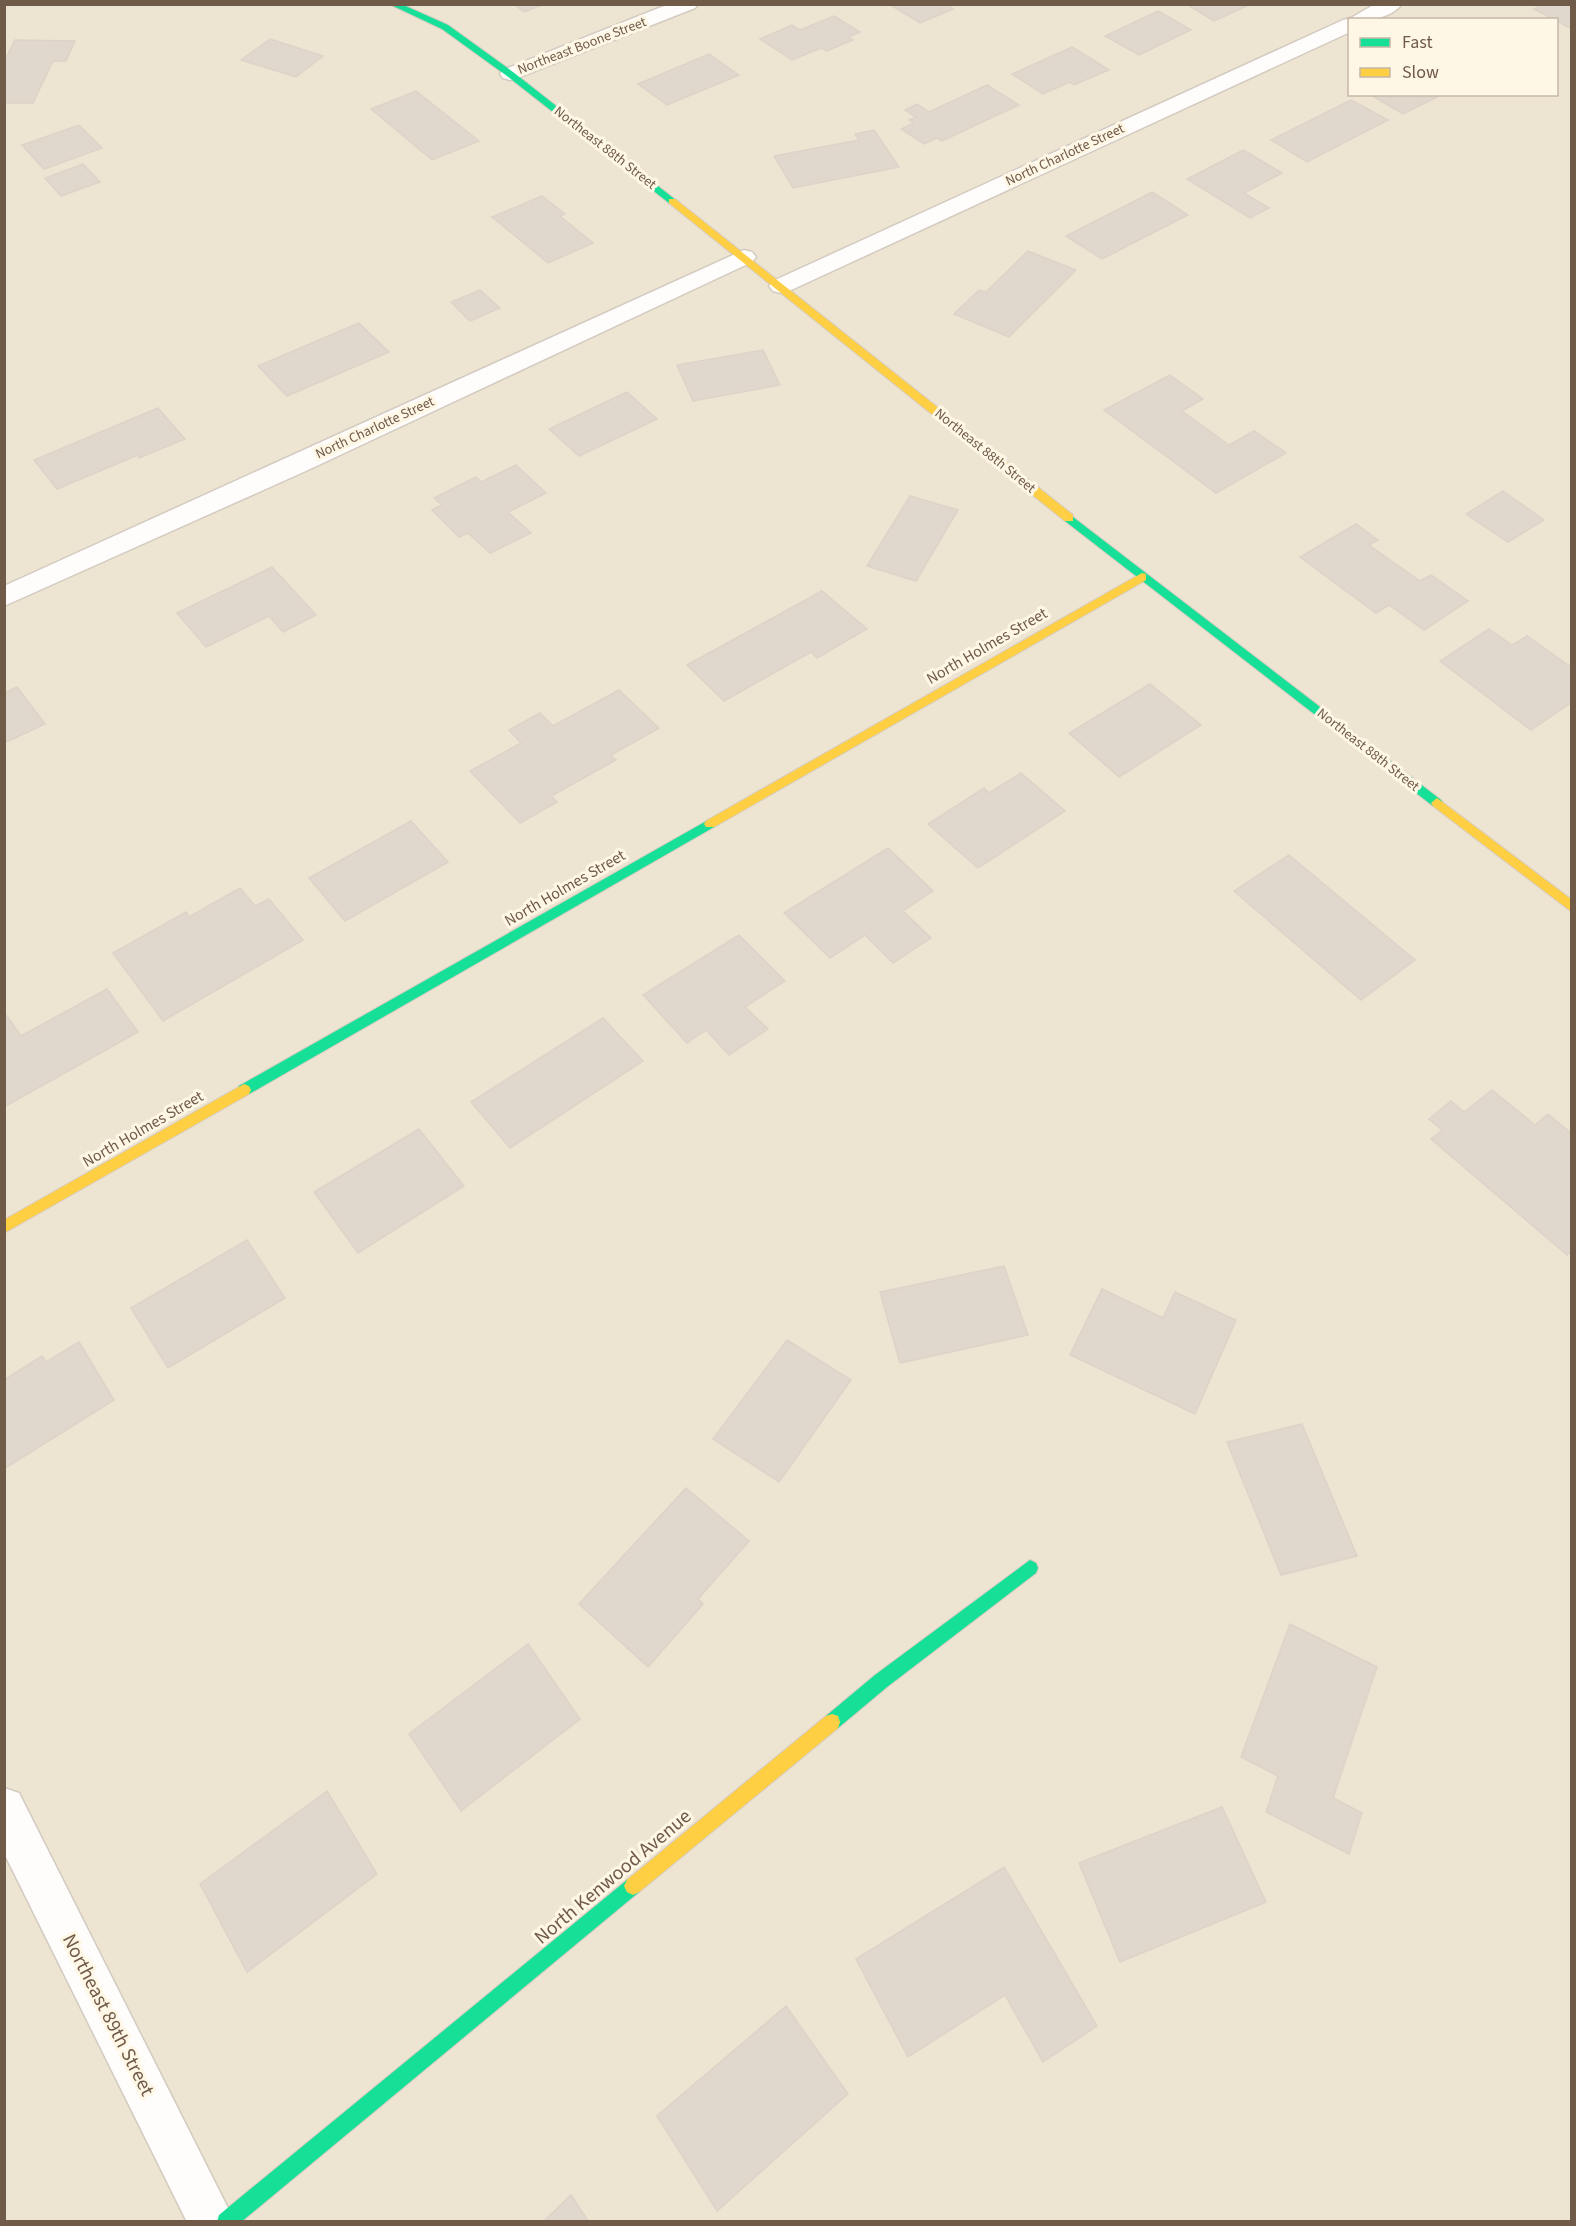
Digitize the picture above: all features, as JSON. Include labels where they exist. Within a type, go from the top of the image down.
[{"type":"street","name":"Northeast Boone Street","points":[[510,74],[688,4]]},
{"type":"street","points":[[1364,18],[1392,4]]},
{"type":"street","name":"Northeast 88th Street","points":[[395,5],[445,27],[510,74],[781,286],[1142,577],[1572,907]]},
{"type":"street","name":"North Charlotte Street","points":[[781,286],[1348,25]]},
{"type":"street","name":"North Charlotte Street","points":[[4,597],[310,459],[744,257]]},
{"type":"street","name":"North Holmes Street","points":[[4,1227],[1142,577]]},
{"type":"street","name":"North Kenwood Avenue","points":[[226,2222],[872,1688],[1030,1568]]},
{"type":"street","name":"Northeast 89th Street","points":[[4,1808],[212,2222]]},
{"type":"shaded area","points":[[5,5],[1571,5],[1571,2221],[5,2221]]},
{"type":"building","points":[[514,4],[545,4],[524,12]]},
{"type":"building","points":[[889,4],[946,4],[953,9],[920,23]]},
{"type":"building","points":[[1186,4],[1251,4],[1214,21]]},
{"type":"building","points":[[1543,4],[1572,4],[1572,29],[1558,22],[1558,18],[1551,18],[1534,9]]},
{"type":"building","points":[[1158,11],[1191,30],[1139,55],[1105,36]]},
{"type":"building","points":[[834,16],[860,32],[848,37],[853,40],[827,51],[821,48],[792,60],[760,39],[792,25],[800,30]]},
{"type":"building","points":[[270,39],[323,56],[296,77],[241,60]]},
{"type":"building","points":[[15,40],[75,41],[66,61],[53,61],[33,103],[4,103],[4,62]]},
{"type":"building","points":[[1072,47],[1109,70],[1074,85],[1070,82],[1043,94],[1012,74]]},
{"type":"building","points":[[709,54],[739,75],[667,105],[638,84]]},
{"type":"building","points":[[987,85],[1019,105],[942,141],[937,138],[924,144],[901,129],[914,123],[909,120],[916,117],[905,110],[917,104],[929,112]]},
{"type":"building","points":[[416,91],[479,141],[432,160],[371,109]]},
{"type":"building","points":[[1372,96],[1439,96],[1403,114]]},
{"type":"building","points":[[1351,100],[1388,120],[1307,162],[1271,140]]},
{"type":"building","points":[[79,125],[102,148],[44,169],[22,145]]},
{"type":"building","points":[[874,130],[899,167],[793,188],[774,156],[859,140],[855,134]]},
{"type":"building","points":[[1243,150],[1282,173],[1244,193],[1269,208],[1250,218],[1187,179]]},
{"type":"building","points":[[83,164],[100,182],[61,196],[45,178]]},
{"type":"building","points":[[1152,192],[1188,215],[1102,259],[1066,236]]},
{"type":"building","points":[[542,196],[565,214],[560,216],[593,243],[548,263],[492,217]]},
{"type":"building","points":[[1028,251],[1076,270],[1009,337],[954,314],[979,290],[986,292]]},
{"type":"building","points":[[480,290],[500,308],[470,321],[451,302]]},
{"type":"building","points":[[359,323],[389,352],[287,396],[258,366]]},
{"type":"building","points":[[763,350],[780,385],[693,401],[677,365]]},
{"type":"building","points":[[1170,375],[1203,399],[1182,411],[1229,445],[1254,431],[1286,453],[1216,493],[1104,410]]},
{"type":"building","points":[[627,392],[657,419],[579,456],[549,429]]},
{"type":"building","points":[[158,408],[185,439],[139,458],[138,455],[57,489],[34,460]]},
{"type":"building","points":[[516,465],[546,493],[508,512],[531,533],[490,553],[468,533],[459,537],[432,510],[442,505],[434,498],[476,477],[481,482]]},
{"type":"building","points":[[1503,491],[1544,520],[1508,542],[1466,514]]},
{"type":"building","points":[[910,496],[958,510],[916,581],[867,566]]},
{"type":"building","points":[[1356,524],[1378,540],[1369,545],[1420,581],[1431,575],[1468,601],[1424,630],[1389,605],[1376,613],[1300,557]]},
{"type":"building","points":[[272,567],[316,615],[283,632],[269,616],[206,647],[177,613]]},
{"type":"building","points":[[822,591],[867,629],[817,658],[811,652],[724,701],[687,665]]},
{"type":"building","points":[[1489,629],[1512,645],[1527,636],[1572,668],[1572,702],[1531,730],[1440,661]]},
{"type":"building","points":[[1150,684],[1201,725],[1119,777],[1069,733]]},
{"type":"building","points":[[17,687],[45,724],[4,743],[4,693]]},
{"type":"building","points":[[619,690],[659,728],[611,755],[616,760],[551,796],[557,802],[520,823],[470,771],[521,743],[509,730],[540,713],[553,726]]},
{"type":"building","points":[[1021,773],[1065,811],[978,868],[928,824],[984,788],[989,793]]},
{"type":"building","points":[[411,821],[448,862],[345,921],[309,878]]},
{"type":"building","points":[[888,848],[933,891],[903,911],[931,938],[893,963],[865,935],[830,958],[784,913]]},
{"type":"building","points":[[1289,855],[1415,960],[1361,1000],[1234,891]]},
{"type":"building","points":[[240,888],[255,906],[269,899],[303,940],[163,1021],[113,953],[186,912],[189,917]]},
{"type":"building","points":[[739,935],[785,981],[745,1007],[768,1029],[729,1055],[706,1030],[687,1043],[643,995]]},
{"type":"building","points":[[107,989],[138,1032],[4,1107],[4,1017],[7,1016],[21,1036]]},
{"type":"building","points":[[603,1018],[643,1061],[510,1148],[471,1102]]},
{"type":"building","points":[[1492,1090],[1535,1125],[1548,1114],[1572,1134],[1572,1251],[1567,1255],[1431,1139],[1442,1130],[1429,1119],[1451,1101],[1464,1112]]},
{"type":"building","points":[[419,1129],[464,1186],[358,1253],[314,1192]]},
{"type":"building","points":[[247,1240],[285,1298],[168,1368],[131,1308]]},
{"type":"building","points":[[1004,1266],[1028,1335],[900,1363],[880,1292]]},
{"type":"building","points":[[1102,1289],[1163,1318],[1175,1292],[1236,1320],[1195,1414],[1070,1355]]},
{"type":"building","points":[[787,1340],[851,1380],[779,1482],[713,1439]]},
{"type":"building","points":[[79,1342],[114,1400],[4,1469],[4,1380],[42,1356],[46,1362]]},
{"type":"building","points":[[1302,1424],[1357,1556],[1281,1575],[1227,1442]]},
{"type":"building","points":[[686,1488],[749,1541],[698,1599],[703,1604],[648,1667],[579,1604]]},
{"type":"building","points":[[1290,1624],[1377,1667],[1333,1798],[1362,1813],[1349,1854],[1266,1812],[1278,1776],[1241,1757]]},
{"type":"building","points":[[528,1644],[580,1719],[461,1811],[409,1734]]},
{"type":"building","points":[[327,1791],[377,1874],[247,1972],[200,1884]]},
{"type":"building","points":[[1222,1807],[1266,1902],[1120,1962],[1079,1863]]},
{"type":"building","points":[[1004,1867],[1097,2026],[1043,2062],[1005,1995],[908,2057],[856,1959]]},
{"type":"building","points":[[786,2006],[848,2094],[717,2211],[657,2116]]},
{"type":"building","points":[[571,2195],[589,2222],[543,2222]]},
{"type":"traffic: fast","points":[[393,4],[445,27],[510,74],[672,201]]},
{"type":"traffic: fast","points":[[1069,518],[1437,803]]},
{"type":"traffic: fast","points":[[244,1090],[710,824]]},
{"type":"traffic: fast","points":[[832,1722],[881,1681],[1030,1568]]},
{"type":"traffic: fast","points":[[226,2222],[633,1886]]},
{"type":"traffic: slow","points":[[672,201],[1069,518]]},
{"type":"traffic: slow","points":[[710,824],[1142,577]]},
{"type":"traffic: slow","points":[[1437,803],[1572,907]]},
{"type":"traffic: slow","points":[[4,1227],[244,1090]]},
{"type":"traffic: slow","points":[[633,1886],[832,1722]]}]
